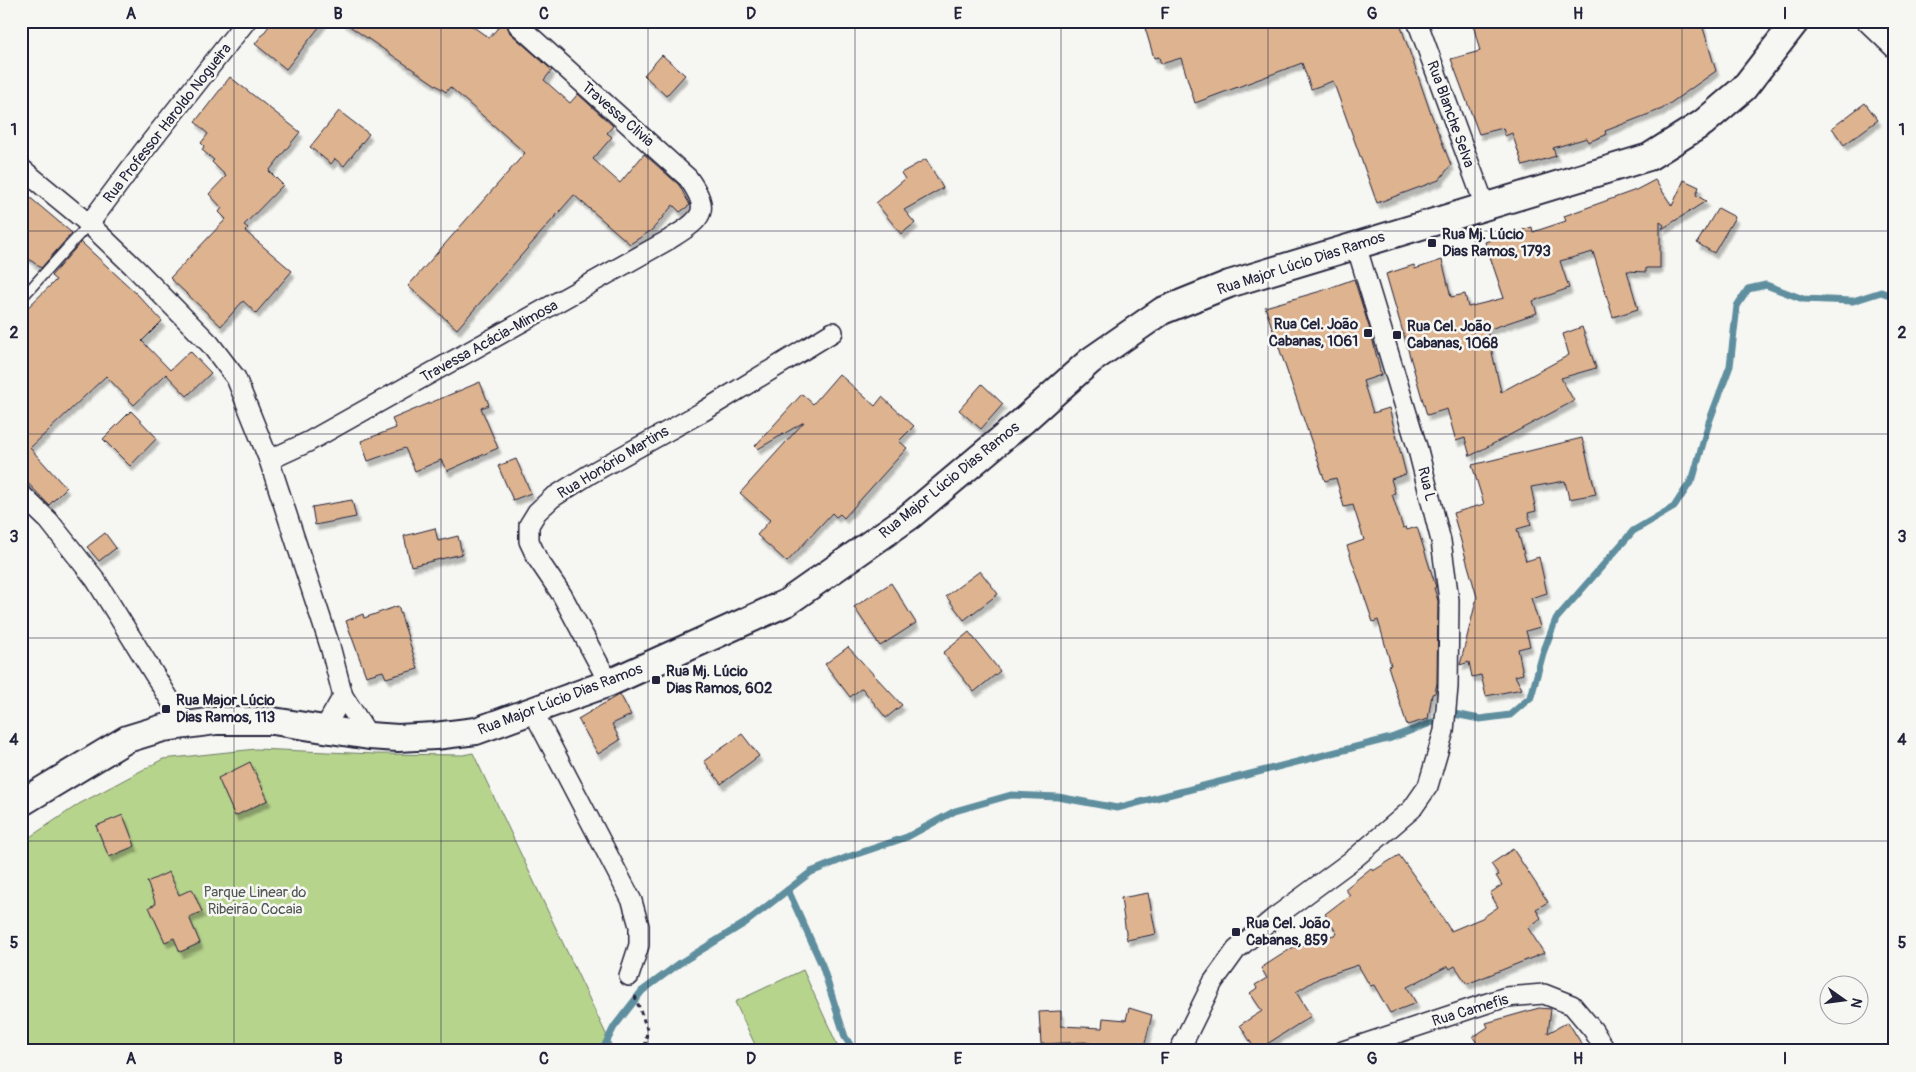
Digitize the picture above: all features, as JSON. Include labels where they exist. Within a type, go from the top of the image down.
[{"type":"main road","name":"Rua Major Lúcio Dias Ramos","points":[[21,803],[127,740],[163,728],[216,721],[273,721],[369,736],[398,738],[435,736],[476,731],[609,683],[786,603],[910,516],[1023,421],[1090,361],[1162,310],[1229,284],[1649,156],[1703,122],[1744,88],[1796,21]]},
{"type":"street","name":"Rua Professor Haroldo Nogueira","points":[[89,224],[142,153],[246,21]]},
{"type":"street","name":"Rua Blanche Selva","points":[[1417,21],[1486,206]]},
{"type":"street","points":[[1866,21],[1895,49]]},
{"type":"street","name":"Travessa Clivia","points":[[518,25],[688,178],[700,193],[702,213]]},
{"type":"street","points":[[23,171],[89,224],[133,266],[215,351],[236,378],[270,460],[330,646],[343,696],[369,736]]},
{"type":"street","name":"Travessa Acácia-Mimosa","points":[[270,460],[308,442],[670,240],[692,225],[702,213]]},
{"type":"street","name":"Rua L","points":[[1182,1048],[1213,982],[1236,950],[1274,918],[1355,858],[1412,809],[1428,786],[1444,731],[1447,701],[1449,600],[1441,541],[1418,450],[1356,245]]},
{"type":"street","name":"Rua Honório Martins","points":[[609,683],[562,595],[528,541],[529,525],[537,512],[552,498],[590,474],[702,412],[833,332]]},
{"type":"street","points":[[21,494],[49,522],[95,579],[185,724]]},
{"type":"street","points":[[324,729],[343,696]]},
{"type":"street","points":[[533,711],[632,902],[639,926],[639,945],[629,976]]},
{"type":"street","name":"Rua Camefis","points":[[1355,1049],[1506,997],[1544,994],[1572,1004],[1593,1030],[1606,1051]]},
{"type":"lane","points":[[21,299],[89,224]]},
{"type":"path","points":[[629,976],[646,1029],[645,1051]]},
{"type":"green space","name":"Parque Linear do Ribeirão Cocaia","points":[[256,749],[375,754],[463,755],[473,753],[614,1051],[21,1051],[21,843],[79,804],[163,759]]},
{"type":"green space","points":[[803,970],[840,1051],[758,1051],[735,1002]]},
{"type":"building","points":[[273,21],[324,21],[286,69],[255,44]]},
{"type":"building","points":[[342,21],[465,21],[489,38],[504,21],[510,33],[552,70],[544,80],[570,103],[578,94],[613,126],[607,133],[612,137],[593,159],[620,183],[644,154],[679,185],[690,205],[680,212],[673,205],[652,230],[630,244],[574,195],[457,329],[408,286],[525,153],[450,87],[446,92]]},
{"type":"building","points":[[1143,21],[1399,21],[1451,165],[1439,180],[1377,203],[1333,81],[1311,89],[1302,63],[1195,103],[1181,58],[1161,64],[1159,57],[1154,58]]},
{"type":"building","points":[[1472,21],[1701,21],[1716,71],[1662,109],[1605,131],[1606,135],[1588,142],[1587,138],[1553,148],[1556,156],[1523,166],[1512,133],[1505,136],[1503,128],[1479,134],[1451,59],[1480,51]]},
{"type":"building","points":[[662,55],[685,75],[666,96],[644,75]]},
{"type":"building","points":[[230,77],[300,132],[269,171],[283,185],[244,225],[248,228],[245,231],[292,271],[256,313],[243,301],[221,326],[170,278],[226,219],[219,212],[222,208],[209,194],[226,176],[212,162],[214,160],[202,150],[204,146],[201,143],[208,134],[195,122]]},
{"type":"building","points":[[1865,103],[1878,120],[1844,145],[1832,128]]},
{"type":"building","points":[[339,111],[369,134],[344,166],[335,159],[331,164],[310,147]]},
{"type":"building","points":[[926,159],[943,188],[904,210],[915,223],[901,234],[876,203],[905,179],[901,173]]},
{"type":"building","points":[[1655,180],[1672,206],[1684,180],[1699,187],[1696,195],[1706,201],[1662,229],[1664,225],[1660,222],[1660,268],[1646,268],[1646,272],[1627,271],[1638,309],[1613,317],[1593,252],[1560,261],[1569,288],[1533,301],[1537,313],[1487,330],[1501,392],[1569,355],[1563,334],[1582,327],[1596,368],[1561,378],[1574,401],[1470,456],[1465,438],[1456,441],[1447,409],[1427,415],[1386,274],[1414,265],[1415,269],[1442,260],[1451,297],[1465,294],[1468,307],[1504,298],[1485,242],[1532,227],[1533,232],[1566,221],[1564,216],[1636,190]]},
{"type":"building","points":[[21,190],[72,233],[41,268],[21,253]]},
{"type":"building","points":[[1718,208],[1735,217],[1714,253],[1697,243]]},
{"type":"building","points":[[81,242],[137,294],[162,321],[142,341],[170,370],[190,351],[211,373],[187,396],[166,374],[134,405],[106,376],[30,448],[66,488],[49,505],[21,476],[21,314],[56,280],[51,276]]},
{"type":"building","points":[[1354,279],[1371,333],[1381,375],[1363,381],[1373,413],[1389,408],[1406,474],[1391,479],[1395,493],[1392,494],[1403,528],[1406,527],[1407,530],[1417,527],[1436,587],[1434,588],[1438,601],[1437,683],[1435,693],[1432,694],[1428,719],[1407,725],[1388,666],[1391,665],[1378,620],[1373,622],[1347,546],[1364,540],[1353,505],[1344,507],[1336,478],[1325,481],[1265,307],[1321,291]]},
{"type":"building","points":[[839,374],[875,406],[882,397],[914,426],[899,441],[907,448],[844,518],[840,514],[836,517],[832,513],[787,562],[757,535],[770,520],[740,493],[804,422],[758,449],[755,446],[802,394],[813,404]]},
{"type":"building","points":[[480,382],[489,405],[481,408],[498,448],[447,471],[441,460],[415,471],[405,448],[368,461],[361,441],[396,428],[392,419]]},
{"type":"building","points":[[982,384],[1003,404],[981,429],[959,410]]},
{"type":"building","points":[[131,411],[157,438],[130,466],[103,439]]},
{"type":"building","points":[[1582,438],[1596,494],[1569,499],[1565,481],[1531,487],[1536,511],[1528,513],[1531,525],[1517,529],[1526,561],[1539,557],[1547,593],[1531,598],[1540,627],[1526,631],[1530,646],[1518,649],[1523,674],[1515,676],[1522,689],[1486,696],[1481,675],[1472,677],[1469,662],[1460,665],[1477,597],[1453,513],[1484,504],[1472,465]]},
{"type":"building","points":[[516,459],[531,493],[513,500],[498,466]]},
{"type":"building","points":[[352,500],[356,517],[315,525],[312,507]]},
{"type":"building","points":[[435,528],[438,541],[458,536],[462,554],[411,566],[404,536]]},
{"type":"building","points":[[105,533],[116,548],[99,561],[87,547]]},
{"type":"building","points":[[980,571],[998,594],[964,620],[946,596]]},
{"type":"building","points":[[891,583],[916,623],[880,646],[854,607]]},
{"type":"building","points":[[398,606],[418,669],[386,678],[383,671],[366,676],[346,621],[363,614],[364,618]]},
{"type":"building","points":[[969,632],[1000,671],[974,692],[943,653]]},
{"type":"building","points":[[848,647],[902,705],[886,718],[862,688],[850,697],[825,664]]},
{"type":"building","points":[[620,694],[631,715],[612,724],[620,740],[598,754],[578,719]]},
{"type":"building","points":[[742,734],[759,756],[721,784],[704,761]]},
{"type":"building","points":[[250,762],[268,800],[235,816],[218,778]]},
{"type":"building","points":[[123,815],[135,846],[109,857],[96,826]]},
{"type":"building","points":[[1513,849],[1548,902],[1536,909],[1541,918],[1528,928],[1544,953],[1467,984],[1455,966],[1450,969],[1448,966],[1407,987],[1416,1003],[1390,1013],[1374,985],[1370,986],[1358,965],[1319,978],[1296,992],[1311,1016],[1256,1051],[1240,1025],[1262,1011],[1250,993],[1257,988],[1255,985],[1267,978],[1261,968],[1292,948],[1337,934],[1325,914],[1350,895],[1345,889],[1371,868],[1373,871],[1399,855],[1451,931],[1482,918],[1498,907],[1490,893],[1502,885],[1496,876],[1499,875],[1491,864]]},
{"type":"building","points":[[169,872],[179,895],[192,889],[202,912],[189,917],[200,943],[180,952],[174,938],[165,942],[149,907],[156,904],[147,882]]},
{"type":"building","points":[[1148,893],[1156,934],[1127,940],[1121,898]]},
{"type":"building","points":[[1129,1008],[1152,1015],[1143,1051],[1121,1051],[1085,1042],[1041,1044],[1039,1012],[1061,1011],[1061,1026],[1102,1028],[1103,1018],[1126,1020]]},
{"type":"building","points":[[1539,1008],[1551,1009],[1548,1033],[1568,1022],[1586,1051],[1482,1051],[1473,1037],[1488,1027],[1486,1023]]},
{"type":"waterway","points":[[602,1051],[614,1027],[642,991],[680,963],[745,923],[811,872],[907,837],[955,811],[1011,795],[1058,797],[1117,808],[1391,738],[1454,714],[1480,719],[1510,715],[1531,697],[1543,653],[1556,619],[1633,531],[1674,507],[1693,478],[1709,422],[1730,366],[1737,306],[1748,289],[1766,285],[1803,299],[1853,301],[1881,292],[1895,297]]},
{"type":"waterway","points":[[788,890],[822,965],[845,1037],[854,1051]]},
{"type":"place","name":"Rua Mj. Lúcio Dias Ramos, 1793","points":[[1432,243]]},
{"type":"place","name":"Rua Cel. João Cabanas, 1061","points":[[1368,333]]},
{"type":"place","name":"Rua Cel. João Cabanas, 1068","points":[[1397,335]]},
{"type":"place","name":"Rua Mj. Lúcio Dias Ramos, 602","points":[[656,680]]},
{"type":"place","name":"Rua Major Lúcio Dias Ramos, 113","points":[[166,709]]},
{"type":"place","name":"Rua Cel. João Cabanas, 859","points":[[1236,932]]}]
